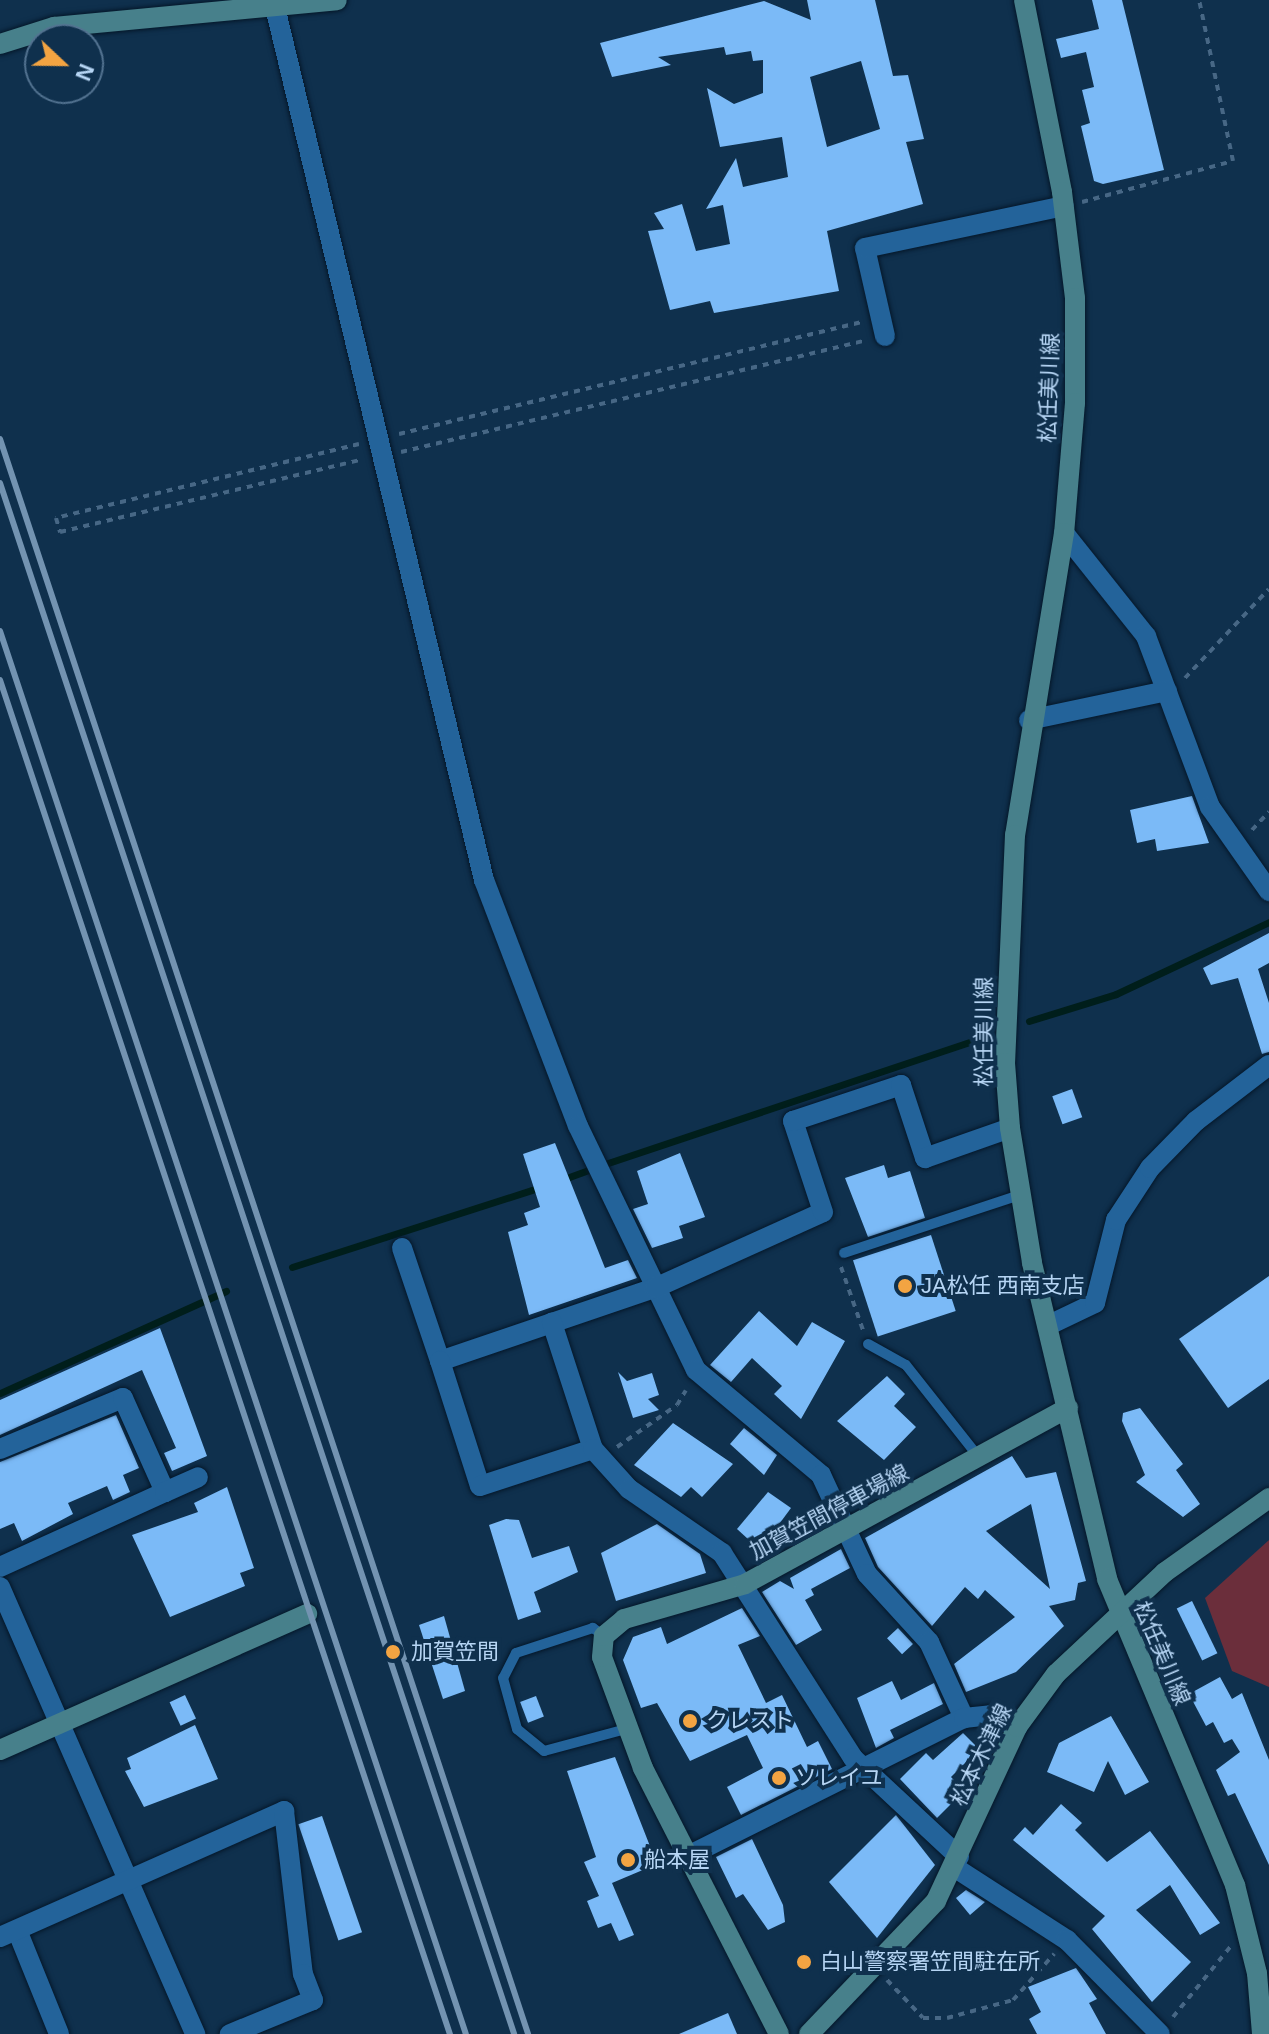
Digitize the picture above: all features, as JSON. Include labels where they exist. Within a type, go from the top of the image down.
[{"type":"main road","points":[[0,44],[54,27],[337,0]]},
{"type":"main road","name":"松任美川線","points":[[1024,0],[1064,206],[1075,388],[1064,533],[1029,720],[1009,933],[1010,1128],[1019,1195],[1118,1615],[1248,1926],[1263,1970],[1262,2034]]},
{"type":"main road","name":"加賀笠間停車場線","points":[[604,1636],[624,1619],[745,1584],[1068,1408]]},
{"type":"main road","name":"松本木津線","points":[[809,2034],[936,1901],[957,1862],[1017,1727],[1056,1674],[1118,1615],[1269,1498]]},
{"type":"main road","points":[[0,1750],[307,1614]]},
{"type":"main road","points":[[604,1636],[602,1657],[626,1729],[779,2034]]},
{"type":"street","points":[[275,7],[484,880],[578,1126],[696,1370],[741,1414],[810,1463],[848,1529],[867,1574],[929,1642],[964,1718]]},
{"type":"street","points":[[882,326],[865,248],[1064,206]]},
{"type":"street","points":[[1064,533],[1146,636],[1210,807],[1269,891]]},
{"type":"street","points":[[1029,720],[1167,691]]},
{"type":"street","points":[[1049,1325],[1095,1303],[1116,1220],[1150,1168],[1196,1121],[1269,1065]]},
{"type":"street","points":[[440,1361],[655,1288],[823,1212],[793,1121],[901,1085],[925,1158],[1010,1128]]},
{"type":"street","points":[[402,1248],[480,1486],[596,1454]]},
{"type":"street","points":[[552,1323],[596,1454],[722,1553],[862,1768],[957,1862],[1067,1940],[1155,2030]]},
{"type":"street","points":[[0,1449],[123,1398],[165,1492]]},
{"type":"street","points":[[0,1567],[198,1477]]},
{"type":"street","points":[[0,1587],[62,1722],[195,2034]]},
{"type":"street","points":[[690,1855],[964,1718],[991,1715],[1017,1727]]},
{"type":"street","points":[[59,2034],[8,1933],[284,1811],[303,1974],[313,2000],[230,2034]]},
{"type":"lane","points":[[844,1253],[1019,1195]]},
{"type":"lane","points":[[868,1344],[906,1365],[974,1451]]},
{"type":"lane","points":[[604,1636],[593,1628],[516,1653],[503,1678],[517,1729],[544,1751],[626,1729]]},
{"type":"path","points":[[1064,206],[1233,161],[1199,0]]},
{"type":"path","points":[[882,326],[381,448],[56,518],[60,532],[381,448],[882,326]]},
{"type":"path","points":[[1167,691],[1207,662],[1269,589]]},
{"type":"path","points":[[844,1253],[839,1263],[868,1344]]},
{"type":"path","points":[[596,1454],[677,1405],[696,1370]]},
{"type":"path","points":[[1155,2030],[1172,2018],[1248,1926]]},
{"type":"path","points":[[875,1967],[923,2018],[947,2018],[1013,2000],[1067,1940]]},
{"type":"shaded area","points":[[1269,1540],[1269,1687],[1232,1671],[1205,1598]]},
{"type":"building","points":[[807,0],[875,0],[893,76],[908,75],[924,139],[906,142],[923,204],[827,231],[839,291],[714,313],[710,301],[670,310],[648,231],[664,229],[654,213],[682,204],[696,251],[730,244],[723,205],[706,209],[736,158],[743,187],[788,177],[782,137],[720,147],[707,88],[734,104],[763,93],[763,60],[753,61],[751,51],[726,55],[724,47],[658,57],[671,65],[612,77],[600,43],[764,1],[811,20]],"holes":[[[861,61],[880,129],[827,147],[810,77]]]},
{"type":"building","points":[[1092,0],[1122,0],[1164,170],[1103,184],[1094,181],[1081,126],[1090,123],[1082,90],[1094,87],[1086,52],[1061,58],[1056,39],[1099,29]]},
{"type":"building","points":[[1192,796],[1209,843],[1157,851],[1155,839],[1137,843],[1130,810]]},
{"type":"building","points":[[1269,933],[1269,963],[1258,969],[1269,1003],[1269,1052],[1262,1054],[1238,978],[1211,985],[1203,968]]},
{"type":"building","points":[[1072,1089],[1082,1117],[1063,1124],[1052,1096]]},
{"type":"building","points":[[555,1143],[605,1268],[628,1260],[637,1278],[529,1315],[508,1232],[528,1225],[524,1213],[540,1207],[523,1154]]},
{"type":"building","points":[[680,1153],[705,1217],[679,1226],[683,1238],[652,1248],[633,1209],[648,1204],[637,1171]]},
{"type":"building","points":[[884,1165],[888,1178],[910,1171],[925,1218],[868,1237],[845,1178]]},
{"type":"building","name":"JA松任 西南支店","points":[[931,1235],[956,1311],[878,1336],[853,1260]]},
{"type":"building","points":[[1269,1276],[1269,1379],[1228,1408],[1179,1339]]},
{"type":"building","points":[[759,1311],[797,1346],[812,1322],[845,1341],[801,1419],[774,1394],[782,1386],[752,1358],[731,1382],[710,1365]]},
{"type":"building","points":[[160,1328],[207,1456],[172,1471],[164,1453],[176,1448],[142,1370],[0,1435],[0,1400]]},
{"type":"building","points":[[618,1372],[627,1381],[652,1373],[659,1395],[648,1399],[659,1410],[633,1418]]},
{"type":"building","points":[[887,1376],[905,1394],[894,1406],[916,1427],[884,1460],[837,1421]]},
{"type":"building","points":[[1140,1408],[1183,1464],[1176,1470],[1200,1504],[1183,1517],[1136,1482],[1145,1475],[1122,1421],[1123,1413]]},
{"type":"building","points":[[116,1415],[139,1468],[123,1475],[130,1492],[113,1500],[107,1486],[68,1503],[73,1514],[22,1541],[14,1523],[0,1529],[0,1462]]},
{"type":"building","points":[[673,1423],[733,1464],[702,1497],[691,1487],[681,1497],[634,1465]]},
{"type":"building","points":[[744,1428],[777,1455],[764,1475],[730,1444]]},
{"type":"building","points":[[1012,1456],[1026,1478],[1056,1472],[1086,1581],[1078,1583],[1075,1600],[1049,1606],[1064,1626],[1016,1672],[966,1692],[954,1664],[1015,1617],[985,1590],[978,1599],[965,1587],[932,1626],[878,1567],[865,1538]],"holes":[[[1031,1504],[1050,1589],[986,1531]]]},
{"type":"building","points":[[227,1487],[254,1568],[240,1573],[245,1586],[170,1617],[132,1535],[198,1512],[194,1503]]},
{"type":"building","points":[[768,1492],[791,1508],[760,1550],[737,1529]]},
{"type":"building","points":[[506,1519],[519,1520],[532,1558],[569,1546],[578,1572],[534,1592],[541,1612],[518,1620],[489,1525]]},
{"type":"building","points":[[657,1524],[700,1554],[706,1573],[616,1601],[601,1553]]},
{"type":"building","points":[[841,1549],[850,1568],[811,1589],[814,1595],[805,1600],[822,1630],[796,1645],[762,1592],[780,1581],[794,1589],[790,1578]]},
{"type":"building","points":[[1192,1601],[1217,1653],[1202,1661],[1177,1608]]},
{"type":"building","points":[[742,1608],[760,1636],[738,1645],[766,1703],[782,1695],[807,1747],[818,1741],[832,1769],[741,1815],[727,1787],[763,1768],[747,1735],[690,1761],[657,1703],[641,1708],[623,1660],[633,1637],[661,1627],[667,1644]]},
{"type":"building","points":[[444,1616],[465,1691],[443,1699],[419,1625]]},
{"type":"building","points":[[898,1628],[913,1644],[902,1654],[887,1638]]},
{"type":"building","points":[[1220,1677],[1232,1699],[1242,1693],[1269,1760],[1269,1865],[1235,1793],[1228,1796],[1216,1770],[1240,1752],[1232,1739],[1224,1743],[1213,1722],[1206,1726],[1189,1694]]},
{"type":"building","points":[[892,1681],[901,1700],[934,1683],[943,1704],[890,1730],[894,1738],[876,1748],[857,1698]]},
{"type":"building","points":[[185,1695],[196,1719],[181,1726],[170,1702]]},
{"type":"building","points":[[536,1696],[544,1717],[528,1723],[520,1702]]},
{"type":"building","points":[[1111,1716],[1149,1782],[1125,1795],[1108,1761],[1094,1792],[1047,1772],[1059,1743]]},
{"type":"building","points":[[195,1725],[218,1779],[144,1807],[125,1771],[131,1769],[127,1758]]},
{"type":"building","points":[[963,1733],[979,1749],[951,1777],[964,1791],[937,1818],[900,1779],[926,1753],[933,1760]]},
{"type":"building","points":[[615,1757],[657,1864],[612,1883],[634,1935],[619,1941],[611,1923],[598,1928],[587,1901],[599,1896],[584,1862],[596,1857],[567,1771]]},
{"type":"building","points":[[1061,1804],[1082,1823],[1075,1830],[1107,1862],[1150,1831],[1220,1923],[1200,1935],[1170,1885],[1136,1910],[1191,1962],[1152,2002],[1092,1929],[1105,1916],[1013,1840],[1025,1827],[1033,1835]]},
{"type":"building","points":[[896,1815],[935,1865],[877,1938],[829,1882]]},
{"type":"building","points":[[322,1816],[362,1932],[338,1940],[298,1824]]},
{"type":"building","points":[[752,1839],[783,1905],[785,1922],[768,1930],[743,1894],[736,1898],[716,1857]]},
{"type":"building","points":[[966,1890],[985,1902],[970,1915],[956,1898]]},
{"type":"building","points":[[1076,1968],[1097,1999],[1089,2003],[1106,2034],[1037,2034],[1029,2019],[1041,2012],[1028,1987]]},
{"type":"building","points":[[728,2013],[737,2034],[679,2034]]},
{"type":"waterway","points":[[1029,1021],[1116,994],[1269,922]]},
{"type":"waterway","points":[[605,1164],[982,1038]]},
{"type":"waterway","points":[[561,1180],[589,1170]]},
{"type":"waterway","points":[[292,1267],[541,1187]]},
{"type":"waterway","points":[[0,1393],[226,1291]]},
{"type":"railway","points":[[0,439],[528,2034]]},
{"type":"railway","points":[[0,483],[514,2034]]},
{"type":"railway","points":[[0,631],[466,2034]]},
{"type":"railway","points":[[0,680],[450,2034]]},
{"type":"place","name":"JA松任 西南支店","points":[[905,1286]]},
{"type":"place","name":"加賀笠間","points":[[393,1652]]},
{"type":"place","name":"クレスト","points":[[690,1721]]},
{"type":"place","name":"ソレイユ","points":[[779,1778]]},
{"type":"place","name":"船本屋","points":[[628,1860]]},
{"type":"place","name":"白山警察署笠間駐在所","points":[[804,1962]]}]
